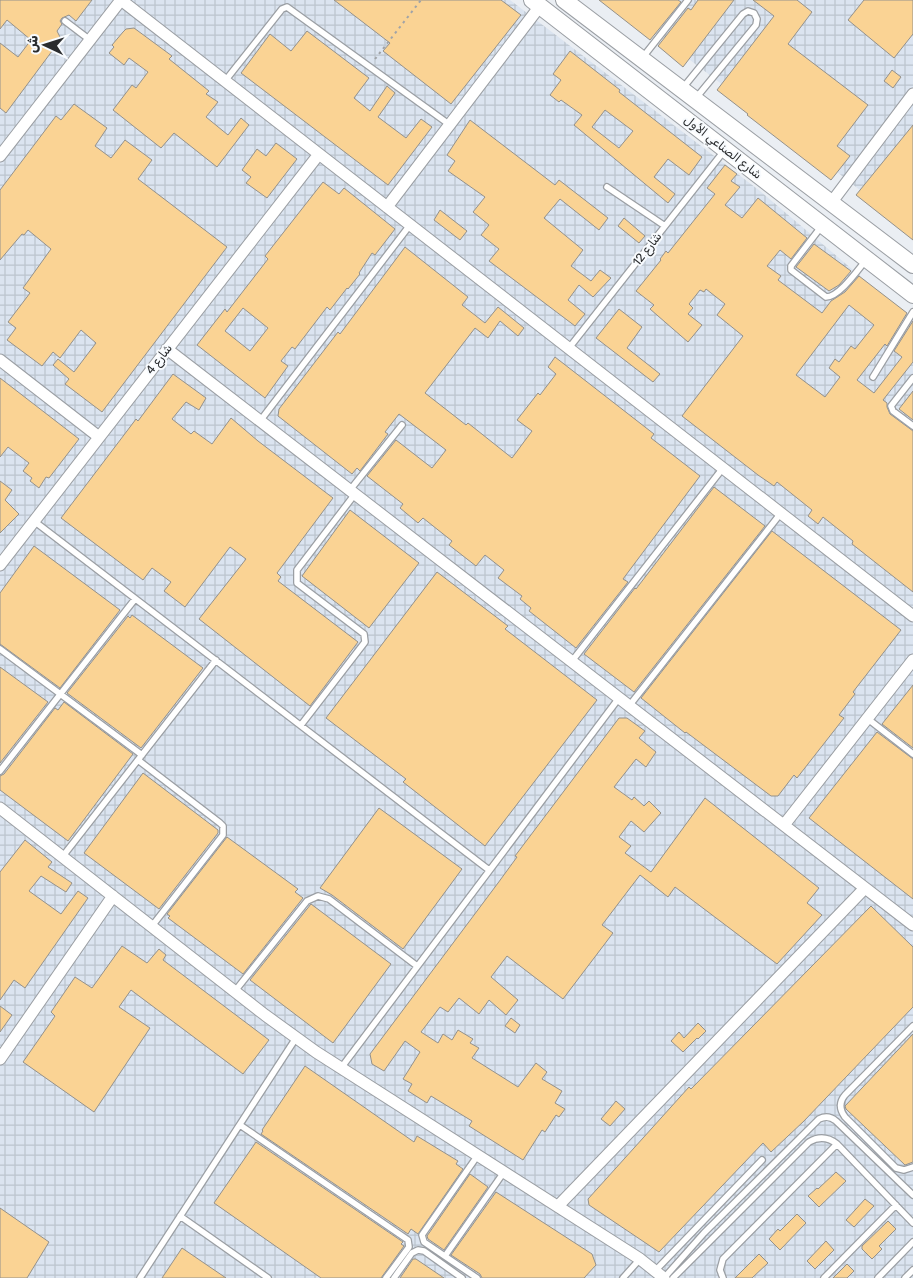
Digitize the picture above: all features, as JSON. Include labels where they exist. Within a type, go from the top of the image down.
[{"type":"main road","name":"شارع الصناعي الأول","points":[[564,0],[913,265]]},
{"type":"main road","name":"شارع الصناعي الأول","points":[[536,3],[913,295]]},
{"type":"street","points":[[0,156],[121,0],[913,616]]},
{"type":"street","points":[[387,207],[450,125],[536,3]]},
{"type":"street","points":[[831,203],[913,94]]},
{"type":"street","name":"شارع 4","points":[[0,565],[319,154]]},
{"type":"street","points":[[167,349],[913,925]]},
{"type":"street","points":[[0,360],[99,437]]},
{"type":"street","points":[[784,825],[913,660]]},
{"type":"street","points":[[0,808],[296,1038],[640,1259],[661,1275]]},
{"type":"street","points":[[558,1206],[865,888]]},
{"type":"street","points":[[0,1059],[113,896]]},
{"type":"lane","points":[[642,59],[688,0]]},
{"type":"lane","points":[[225,81],[284,8],[290,8],[450,125]]},
{"type":"lane","points":[[681,89],[742,14],[748,11],[754,13],[757,19],[756,25],[695,100]]},
{"type":"lane","points":[[64,21],[90,40]]},
{"type":"lane","name":"شارع 12","points":[[568,348],[726,149]]},
{"type":"lane","points":[[607,187],[665,226]]},
{"type":"lane","points":[[260,421],[410,225]]},
{"type":"lane","points":[[822,226],[791,266],[791,270],[826,297],[837,294],[867,259]]},
{"type":"lane","points":[[873,378],[913,312]]},
{"type":"lane","points":[[913,378],[891,406],[893,411],[913,426]]},
{"type":"lane","points":[[301,725],[365,642],[364,634],[297,583],[297,570],[402,425]]},
{"type":"lane","points":[[572,661],[723,468]]},
{"type":"lane","points":[[629,706],[780,513]]},
{"type":"lane","points":[[34,521],[489,870]]},
{"type":"lane","points":[[0,771],[135,599]]},
{"type":"lane","points":[[0,649],[140,758],[220,823],[224,830],[223,835],[152,926]]},
{"type":"lane","points":[[63,856],[216,660]]},
{"type":"lane","points":[[341,1068],[619,698]]},
{"type":"lane","points":[[868,718],[913,754]]},
{"type":"lane","points":[[235,991],[307,901],[318,896],[329,899],[417,966]]},
{"type":"lane","points":[[913,1026],[845,1094],[840,1103],[845,1117],[896,1168],[904,1170],[913,1167]]},
{"type":"lane","points":[[140,1278],[296,1038]]},
{"type":"lane","points":[[661,1275],[822,1117],[830,1117],[836,1120],[913,1195]]},
{"type":"lane","points":[[240,1125],[408,1240],[409,1247],[386,1278]]},
{"type":"lane","points":[[674,1278],[809,1142],[820,1138],[826,1138],[837,1144],[913,1223]]},
{"type":"lane","points":[[723,1278],[720,1270],[723,1259],[837,1144]]},
{"type":"lane","points":[[477,1278],[424,1242],[422,1236],[478,1155]]},
{"type":"lane","points":[[661,1275],[762,1160]]},
{"type":"lane","points":[[445,1256],[504,1172]]},
{"type":"lane","points":[[824,1278],[896,1205]]},
{"type":"lane","points":[[180,1216],[268,1278]]},
{"type":"lane","points":[[878,1278],[913,1242]]},
{"type":"lane","points":[[394,1278],[412,1253],[418,1250],[424,1251],[462,1278]]},
{"type":"lane","points":[[623,1278],[640,1259]]},
{"type":"lane","points":[[905,1278],[913,1270]]},
{"type":"path","points":[[369,66],[421,0]]},
{"type":"shaded area","points":[[0,0],[510,0],[760,191],[879,292],[913,318],[913,1278],[0,1278]]},
{"type":"shaded area","points":[[611,0],[913,0],[913,232],[832,168]]},
{"type":"building","points":[[0,0],[92,0],[76,21],[69,15],[62,18],[60,21],[62,24],[57,31],[61,39],[6,113],[0,108],[0,43],[18,57],[31,40],[7,20],[0,29]]},
{"type":"building","points":[[334,0],[501,0],[521,15],[451,104],[383,51],[390,43]]},
{"type":"building","points":[[599,0],[678,0],[681,2],[650,40]]},
{"type":"building","points":[[698,0],[734,0],[683,67],[658,46],[688,8],[691,10]]},
{"type":"building","points":[[753,0],[797,0],[812,12],[788,44],[868,105],[837,146],[850,156],[831,180],[717,90],[774,16]]},
{"type":"building","points":[[864,0],[913,0],[913,34],[894,58],[848,20]]},
{"type":"building","points":[[134,28],[172,56],[169,59],[209,91],[206,94],[218,102],[206,117],[228,135],[241,118],[249,125],[217,167],[174,133],[161,148],[113,110],[132,85],[136,88],[148,72],[129,58],[124,65],[109,53],[114,47],[112,45],[126,29]]},
{"type":"building","points":[[307,31],[369,78],[354,98],[370,111],[387,86],[395,93],[378,117],[406,138],[421,119],[432,127],[388,185],[241,73],[270,34],[291,51]]},
{"type":"building","points":[[570,51],[702,157],[689,175],[668,159],[654,177],[675,194],[668,203],[574,125],[582,115],[561,100],[559,102],[550,95],[561,80],[553,74]],"holes":[[[605,110],[633,131],[619,148],[592,127]]]},
{"type":"building","points":[[892,70],[901,77],[893,88],[884,81]]},
{"type":"building","points":[[74,104],[107,128],[95,146],[111,158],[125,140],[152,160],[138,179],[227,247],[102,412],[65,384],[69,379],[53,365],[58,359],[74,372],[96,343],[81,330],[60,358],[53,352],[42,366],[7,340],[16,328],[8,322],[30,293],[23,288],[51,249],[28,230],[24,235],[22,234],[0,260],[0,190],[56,116],[61,120]]},
{"type":"building","points":[[470,120],[555,185],[559,180],[608,218],[599,230],[560,199],[544,218],[583,250],[571,266],[591,281],[600,270],[611,278],[593,297],[579,285],[568,300],[585,314],[575,326],[489,261],[499,249],[481,235],[489,225],[473,212],[485,197],[448,171],[455,161],[447,155]]},
{"type":"building","points":[[913,125],[913,240],[856,195]]},
{"type":"building","points":[[276,143],[297,159],[267,198],[246,183],[251,177],[242,170],[257,149],[266,156]]},
{"type":"building","points":[[725,165],[737,174],[731,181],[740,187],[725,205],[742,218],[758,198],[807,238],[791,259],[780,250],[767,266],[781,276],[778,280],[822,313],[831,301],[845,292],[859,276],[907,313],[887,346],[885,344],[857,380],[874,393],[902,357],[894,351],[913,321],[913,362],[883,400],[887,403],[890,414],[913,431],[913,592],[852,544],[853,541],[823,517],[818,524],[808,516],[812,510],[777,482],[774,486],[758,475],[682,416],[743,336],[717,315],[725,304],[706,289],[704,292],[700,290],[689,304],[693,308],[688,314],[702,325],[688,342],[650,309],[654,305],[636,291],[666,251],[668,253],[715,194],[707,188]],"holes":[[[849,305],[874,325],[855,349],[851,346],[839,362],[835,359],[829,368],[840,377],[825,397],[796,375]]]},
{"type":"building","points":[[323,182],[339,194],[344,188],[395,229],[375,255],[372,253],[360,274],[330,310],[327,307],[295,349],[292,347],[281,361],[288,366],[265,398],[197,345],[225,309],[227,312],[268,259],[265,256]],"holes":[[[243,308],[268,328],[250,351],[225,331]]]},
{"type":"building","points":[[440,210],[467,231],[460,240],[434,220]]},
{"type":"building","points":[[624,218],[645,236],[639,243],[618,226]]},
{"type":"building","points":[[814,244],[851,271],[839,285],[829,291],[796,267]]},
{"type":"building","points":[[405,247],[468,297],[462,305],[485,323],[498,307],[524,328],[518,336],[500,321],[488,338],[475,328],[425,393],[466,425],[468,423],[512,458],[532,431],[517,420],[556,374],[548,367],[555,357],[654,434],[651,438],[700,476],[623,579],[628,582],[576,648],[529,611],[531,608],[520,599],[522,596],[498,578],[504,570],[485,555],[476,566],[449,545],[452,541],[423,518],[418,523],[400,508],[403,504],[367,476],[396,440],[432,468],[446,450],[399,414],[385,432],[388,434],[360,471],[357,468],[352,474],[278,416],[279,409],[338,332],[340,334]]},
{"type":"building","points":[[619,309],[642,327],[627,348],[660,374],[653,382],[596,338]]},
{"type":"building","points":[[173,374],[206,398],[199,410],[186,402],[172,419],[191,434],[194,431],[212,444],[231,418],[333,498],[277,573],[281,577],[278,581],[358,642],[310,706],[199,619],[246,559],[230,547],[185,607],[164,591],[171,582],[152,568],[143,580],[61,518],[136,419],[138,421]]},
{"type":"building","points":[[0,378],[79,439],[49,478],[46,477],[39,488],[30,481],[32,478],[23,471],[29,463],[8,447],[0,457]]},
{"type":"building","points":[[913,391],[913,420],[899,409]]},
{"type":"building","points":[[0,481],[12,490],[5,500],[19,514],[0,533]]},
{"type":"building","points":[[714,487],[765,526],[634,692],[584,654]]},
{"type":"building","points":[[350,510],[419,563],[369,628],[302,576]]},
{"type":"building","points":[[772,531],[901,630],[853,692],[855,694],[839,715],[844,718],[797,778],[794,775],[778,796],[771,796],[641,698]]},
{"type":"building","points":[[34,546],[120,610],[60,688],[0,644],[0,593]]},
{"type":"building","points":[[437,572],[508,626],[505,629],[597,700],[485,846],[403,782],[406,779],[326,718]]},
{"type":"building","points":[[132,615],[203,668],[141,748],[67,693],[128,616],[130,618]]},
{"type":"building","points":[[0,667],[48,702],[0,763]]},
{"type":"building","points":[[913,685],[913,748],[882,724]]},
{"type":"building","points":[[64,702],[133,754],[68,841],[0,790],[0,776],[4,774],[55,708],[58,710]]},
{"type":"building","points":[[619,718],[627,718],[645,731],[639,738],[656,752],[646,767],[636,759],[614,787],[632,800],[634,797],[644,806],[649,801],[661,813],[644,832],[631,821],[619,837],[631,846],[625,853],[651,872],[705,798],[819,888],[807,903],[822,915],[777,964],[675,887],[668,897],[640,875],[602,925],[613,933],[563,999],[507,956],[491,977],[518,1000],[506,1015],[489,1000],[479,1014],[459,998],[448,1012],[440,1007],[421,1032],[438,1043],[443,1034],[452,1040],[458,1030],[473,1039],[470,1043],[479,1048],[472,1058],[518,1087],[536,1063],[547,1072],[542,1079],[562,1091],[555,1103],[565,1109],[559,1117],[556,1115],[545,1132],[542,1130],[523,1160],[469,1126],[472,1121],[431,1096],[427,1103],[408,1091],[412,1084],[403,1079],[420,1052],[405,1041],[384,1071],[372,1064],[370,1054]]},
{"type":"building","points":[[877,732],[913,759],[913,899],[809,818]]},
{"type":"building","points":[[143,773],[218,830],[218,833],[159,909],[84,853]]},
{"type":"building","points":[[379,808],[462,869],[403,949],[320,888]]},
{"type":"building","points":[[227,837],[298,889],[295,892],[303,898],[243,974],[168,918],[170,916],[167,914]]},
{"type":"building","points":[[25,840],[52,862],[48,867],[72,883],[66,892],[41,876],[29,891],[61,914],[78,891],[88,898],[25,988],[14,980],[0,1000],[0,872]]},
{"type":"building","points":[[311,904],[391,964],[333,1043],[250,980]]},
{"type":"building","points":[[871,906],[913,947],[913,1007],[804,1121],[771,1152],[763,1143],[659,1252],[589,1205],[588,1199],[689,1087],[691,1089]]},
{"type":"building","points":[[122,946],[147,963],[159,949],[166,955],[163,960],[269,1040],[243,1074],[131,990],[119,1007],[150,1028],[94,1112],[23,1062],[55,1016],[51,1012],[75,977],[92,988]]},
{"type":"building","points":[[0,1006],[12,1015],[0,1032]]},
{"type":"building","points":[[511,1018],[520,1025],[515,1033],[505,1026]]},
{"type":"building","points":[[698,1023],[706,1031],[683,1052],[671,1041],[679,1032],[684,1038]]},
{"type":"building","points":[[913,1034],[913,1162],[905,1165],[845,1106]]},
{"type":"building","points":[[305,1066],[414,1142],[417,1136],[458,1161],[456,1164],[463,1169],[418,1234],[411,1229],[408,1234],[261,1134]]},
{"type":"building","points":[[616,1101],[625,1109],[610,1126],[601,1119]]},
{"type":"building","points":[[256,1142],[403,1242],[401,1244],[404,1246],[381,1278],[321,1278],[214,1203]]},
{"type":"building","points":[[836,1172],[846,1181],[819,1207],[808,1196]]},
{"type":"building","points":[[470,1174],[488,1187],[444,1250],[428,1239],[427,1236]]},
{"type":"building","points":[[496,1192],[592,1254],[596,1265],[584,1278],[482,1278],[480,1274],[451,1255]]},
{"type":"building","points":[[865,1199],[874,1206],[854,1227],[846,1220]]},
{"type":"building","points":[[0,1208],[49,1242],[27,1278],[0,1278]]},
{"type":"building","points":[[797,1214],[806,1223],[780,1250],[769,1239]]},
{"type":"building","points":[[888,1221],[896,1229],[879,1246],[882,1249],[872,1259],[862,1249],[862,1246]]},
{"type":"building","points":[[826,1241],[834,1250],[815,1269],[807,1261]]},
{"type":"building","points":[[182,1248],[226,1278],[162,1278]]},
{"type":"building","points":[[759,1254],[768,1263],[752,1278],[735,1278]]},
{"type":"building","points":[[413,1259],[416,1259],[444,1278],[400,1278]]},
{"type":"building","points":[[847,1264],[854,1271],[847,1278],[833,1278]]}]
